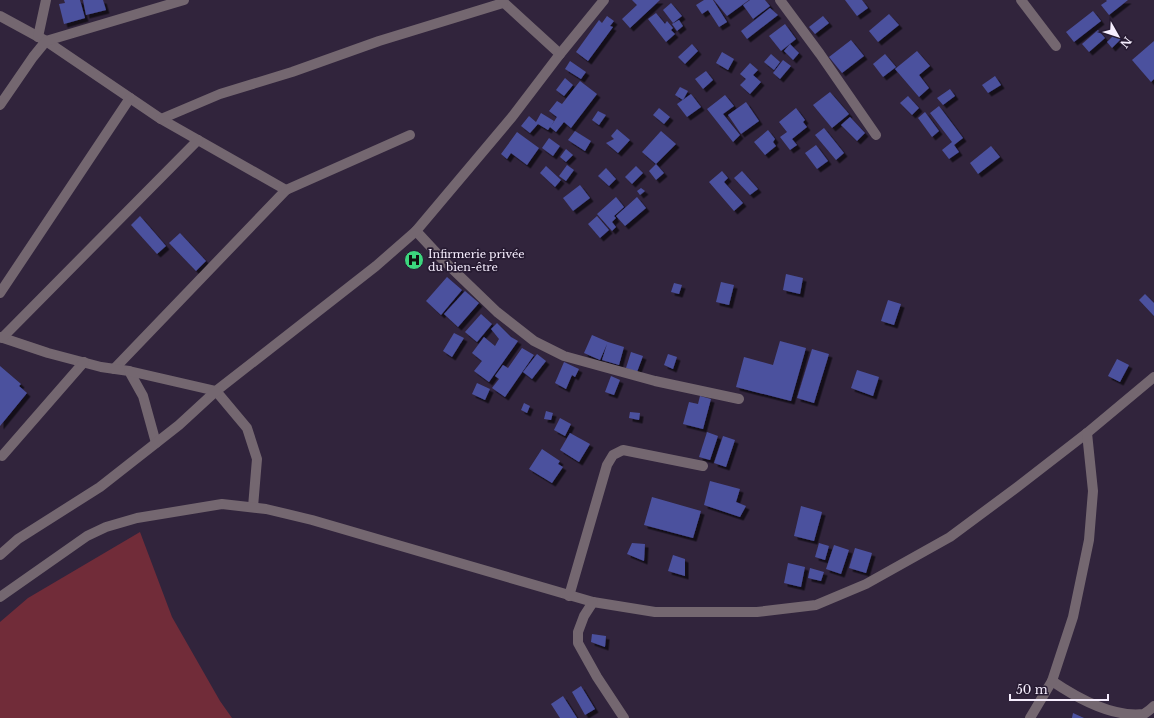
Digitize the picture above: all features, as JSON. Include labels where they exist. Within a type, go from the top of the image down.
[{"type":"street","points":[[0,105],[32,58],[42,39],[46,0]]},
{"type":"street","points":[[42,39],[184,0]]},
{"type":"street","points":[[0,555],[18,538],[100,487],[179,425],[216,391],[376,266],[416,232],[512,118],[560,54],[604,0]]},
{"type":"street","points":[[780,0],[820,54],[876,136]]},
{"type":"street","points":[[1022,0],[1056,46]]},
{"type":"street","points":[[160,118],[220,94],[292,72],[379,41],[502,1],[560,54]]},
{"type":"street","points":[[0,16],[42,39],[160,118],[286,190]]},
{"type":"street","points":[[0,293],[130,98]]},
{"type":"street","points":[[114,369],[286,190],[410,135]]},
{"type":"street","points":[[198,140],[1,338],[48,353],[84,362],[216,391],[247,428],[257,459],[253,507]]},
{"type":"street","points":[[416,232],[497,312],[534,341],[564,356],[655,381],[739,399]]},
{"type":"street","points":[[2,456],[84,362]]},
{"type":"street","points":[[129,371],[143,396],[156,443]]},
{"type":"street","points":[[0,597],[87,536],[106,527],[137,518],[222,504],[266,509],[312,520],[593,602],[655,612],[757,612],[816,605],[866,584],[950,537],[1087,433],[1154,377]]},
{"type":"street","points":[[1030,718],[1052,681],[1073,617],[1089,540],[1093,491],[1087,433]]},
{"type":"street","points":[[569,596],[607,465],[613,454],[623,450],[703,466]]},
{"type":"street","points":[[593,602],[584,616],[578,632],[578,643],[597,677],[624,718]]},
{"type":"street","points":[[1052,681],[1102,712],[1125,716],[1144,714],[1154,706]]},
{"type":"shaded area","points":[[140,532],[172,617],[220,701],[232,718],[0,718],[0,622],[28,598]]},
{"type":"building","points":[[64,0],[80,0],[85,18],[64,24],[59,4],[65,3]]},
{"type":"building","points":[[83,0],[103,0],[106,10],[86,15]]},
{"type":"building","points":[[632,0],[660,0],[630,28],[622,19],[637,5]]},
{"type":"building","points":[[704,0],[713,0],[727,22],[719,27],[708,10],[702,14],[696,5]]},
{"type":"building","points":[[714,0],[749,0],[727,16]]},
{"type":"building","points":[[750,0],[765,0],[770,6],[753,19],[743,5]]},
{"type":"building","points":[[845,0],[862,0],[868,8],[857,16]]},
{"type":"building","points":[[1106,0],[1128,0],[1109,15],[1101,5],[1107,1]]},
{"type":"building","points":[[671,3],[682,16],[673,23],[663,10]]},
{"type":"building","points":[[770,8],[778,15],[747,39],[741,31]]},
{"type":"building","points":[[1093,11],[1101,21],[1074,42],[1066,32]]},
{"type":"building","points":[[656,13],[665,24],[667,21],[673,28],[671,30],[675,34],[666,42],[648,19]]},
{"type":"building","points":[[889,14],[899,25],[878,42],[869,31]]},
{"type":"building","points":[[607,16],[614,21],[610,26],[613,27],[588,61],[576,52],[599,20],[602,23]]},
{"type":"building","points":[[823,16],[829,23],[815,34],[809,27]]},
{"type":"building","points":[[679,20],[683,26],[677,31],[672,24]]},
{"type":"building","points":[[785,24],[796,39],[781,51],[769,36]]},
{"type":"building","points":[[1098,30],[1105,38],[1089,52],[1082,44]]},
{"type":"building","points":[[1116,33],[1121,39],[1112,48],[1107,42]]},
{"type":"building","points":[[851,40],[864,56],[842,73],[829,57]]},
{"type":"building","points":[[1154,41],[1154,79],[1151,82],[1132,60]]},
{"type":"building","points":[[692,44],[698,51],[685,64],[678,57]]},
{"type":"building","points":[[790,44],[799,53],[793,60],[784,51]]},
{"type":"building","points":[[917,51],[930,66],[919,75],[929,88],[919,97],[895,69]]},
{"type":"building","points":[[722,52],[734,59],[728,70],[716,63]]},
{"type":"building","points":[[771,54],[780,62],[774,70],[764,62]]},
{"type":"building","points":[[885,54],[896,67],[883,77],[873,64]]},
{"type":"building","points":[[783,60],[791,66],[780,79],[773,73]]},
{"type":"building","points":[[570,61],[586,72],[581,79],[565,69]]},
{"type":"building","points":[[750,63],[758,70],[753,75],[761,82],[750,94],[740,85],[746,79],[740,74]]},
{"type":"building","points":[[706,71],[713,80],[703,89],[695,79]]},
{"type":"building","points":[[995,76],[1001,85],[988,93],[982,85]]},
{"type":"building","points":[[565,78],[573,85],[564,96],[556,90]]},
{"type":"building","points":[[580,81],[597,94],[571,128],[564,122],[556,132],[550,127],[548,130],[538,124],[530,133],[521,126],[529,116],[536,122],[541,113],[554,121],[551,126],[557,117],[549,111],[557,101],[562,104]]},
{"type":"building","points":[[680,87],[688,91],[683,100],[675,95]]},
{"type":"building","points":[[950,89],[955,96],[943,105],[937,98]]},
{"type":"building","points":[[830,92],[849,114],[832,128],[813,105]]},
{"type":"building","points":[[691,94],[701,107],[687,117],[677,104]]},
{"type":"building","points":[[725,95],[734,106],[723,114],[740,135],[733,142],[707,109]]},
{"type":"building","points":[[908,96],[919,108],[912,115],[900,103]]},
{"type":"building","points":[[746,102],[759,121],[741,134],[728,115]]},
{"type":"building","points":[[939,106],[963,138],[954,145],[959,152],[949,159],[942,150],[952,142],[930,113]]},
{"type":"building","points":[[659,108],[670,117],[664,124],[653,115]]},
{"type":"building","points":[[796,108],[805,120],[803,122],[807,127],[792,139],[797,145],[790,150],[780,137],[787,132],[779,122]]},
{"type":"building","points":[[598,111],[606,115],[599,125],[592,120]]},
{"type":"building","points":[[925,112],[939,131],[932,137],[918,118]]},
{"type":"building","points":[[850,117],[865,133],[857,141],[841,125]]},
{"type":"building","points":[[824,128],[844,153],[836,160],[815,135]]},
{"type":"building","points":[[617,129],[630,140],[618,153],[606,143],[614,139],[611,136]]},
{"type":"building","points":[[768,130],[775,139],[773,142],[776,146],[765,155],[754,142]]},
{"type":"building","points":[[575,131],[591,141],[585,151],[568,140]]},
{"type":"building","points":[[661,131],[676,144],[656,164],[642,152]]},
{"type":"building","points":[[517,132],[539,148],[527,165],[511,153],[507,159],[501,154]]},
{"type":"building","points":[[549,138],[560,146],[553,156],[542,148]]},
{"type":"building","points":[[816,145],[828,161],[817,169],[805,153]]},
{"type":"building","points":[[991,146],[1000,157],[978,174],[970,163]]},
{"type":"building","points":[[566,149],[573,155],[566,162],[560,157]]},
{"type":"building","points":[[656,164],[664,173],[656,180],[649,171]]},
{"type":"building","points":[[567,165],[574,170],[566,181],[559,176]]},
{"type":"building","points":[[546,166],[561,180],[555,187],[540,173]]},
{"type":"building","points":[[636,166],[643,173],[632,184],[625,177]]},
{"type":"building","points":[[606,168],[616,179],[609,186],[598,176]]},
{"type":"building","points":[[722,171],[728,178],[724,182],[743,203],[734,211],[709,182]]},
{"type":"building","points":[[742,171],[758,189],[750,195],[734,178]]},
{"type":"building","points":[[580,185],[590,198],[573,211],[563,198]]},
{"type":"building","points":[[641,188],[645,191],[640,195],[637,191]]},
{"type":"building","points":[[616,197],[624,207],[614,216],[616,218],[612,222],[616,227],[612,231],[597,214]]},
{"type":"building","points":[[637,197],[646,208],[625,226],[616,216]]},
{"type":"building","points":[[140,216],[166,246],[157,254],[131,225]]},
{"type":"building","points":[[597,216],[609,230],[600,238],[588,224]]},
{"type":"building","points":[[180,233],[206,261],[196,271],[169,243]]},
{"type":"building","points":[[786,274],[803,278],[800,294],[783,290]]},
{"type":"building","points":[[447,277],[462,290],[441,315],[426,301]]},
{"type":"building","points":[[721,282],[734,285],[729,305],[716,302]]},
{"type":"building","points":[[674,283],[682,285],[679,294],[671,292]]},
{"type":"building","points":[[465,291],[479,303],[458,327],[444,314]]},
{"type":"building","points":[[1145,294],[1154,303],[1154,316],[1139,300]]},
{"type":"building","points":[[888,300],[901,304],[894,325],[881,321]]},
{"type":"building","points":[[481,314],[492,324],[477,342],[465,332]]},
{"type":"building","points":[[497,323],[511,337],[518,341],[489,382],[474,371],[482,361],[472,353],[484,337],[495,346],[499,339],[491,329]]},
{"type":"building","points":[[454,333],[464,338],[452,357],[443,351]]},
{"type":"building","points":[[592,335],[624,347],[619,365],[602,360],[607,344],[600,360],[584,353]]},
{"type":"building","points":[[780,341],[806,348],[791,401],[736,387],[744,357],[773,365]]},
{"type":"building","points":[[522,348],[534,355],[505,397],[492,388],[499,379],[495,376],[503,365],[508,368]]},
{"type":"building","points":[[812,349],[829,354],[814,403],[797,398]]},
{"type":"building","points":[[631,352],[643,356],[637,372],[626,368]]},
{"type":"building","points":[[537,354],[546,361],[532,379],[523,372]]},
{"type":"building","points":[[668,354],[677,357],[673,369],[664,365]]},
{"type":"building","points":[[1117,359],[1129,365],[1120,382],[1108,376]]},
{"type":"building","points":[[564,362],[579,369],[575,377],[572,375],[566,389],[555,383]]},
{"type":"building","points":[[0,366],[21,384],[19,386],[27,393],[0,426]]},
{"type":"building","points":[[857,370],[879,377],[873,396],[851,388]]},
{"type":"building","points":[[611,376],[620,380],[614,395],[605,392]]},
{"type":"building","points":[[477,383],[490,389],[485,400],[472,394]]},
{"type":"building","points":[[700,396],[711,399],[703,429],[683,424],[689,402],[698,404]]},
{"type":"building","points":[[524,403],[530,406],[527,413],[521,410]]},
{"type":"building","points":[[546,411],[553,413],[551,420],[544,419]]},
{"type":"building","points":[[630,412],[640,413],[639,420],[629,418]]},
{"type":"building","points":[[560,418],[571,424],[565,436],[554,430]]},
{"type":"building","points":[[707,432],[718,436],[710,460],[699,457]]},
{"type":"building","points":[[570,433],[590,444],[579,462],[560,450]]},
{"type":"building","points":[[723,436],[735,440],[726,467],[714,463]]},
{"type":"building","points":[[542,449],[560,461],[558,464],[563,467],[552,483],[529,469]]},
{"type":"building","points":[[710,481],[740,489],[736,502],[746,506],[740,517],[704,505]]},
{"type":"building","points":[[652,497],[701,511],[693,538],[644,525]]},
{"type":"building","points":[[801,506],[822,512],[814,541],[794,536]]},
{"type":"building","points":[[632,543],[645,544],[644,561],[627,554]]},
{"type":"building","points":[[819,543],[829,546],[825,560],[815,557]]},
{"type":"building","points":[[834,545],[849,550],[841,574],[826,569]]},
{"type":"building","points":[[855,548],[872,553],[866,573],[849,568]]},
{"type":"building","points":[[673,555],[685,559],[685,576],[668,571]]},
{"type":"building","points":[[788,563],[805,567],[801,587],[784,583]]},
{"type":"building","points":[[810,568],[824,572],[821,581],[808,578]]},
{"type":"building","points":[[592,634],[606,636],[605,647],[591,642]]},
{"type":"building","points":[[581,686],[595,709],[585,715],[572,692]]},
{"type":"building","points":[[563,696],[577,718],[560,718],[551,704]]},
{"type":"building","points":[[1073,713],[1084,718],[1072,718]]},
{"type":"place","name":"Infirmerie privée du bien-être","points":[[414,260]]}]
